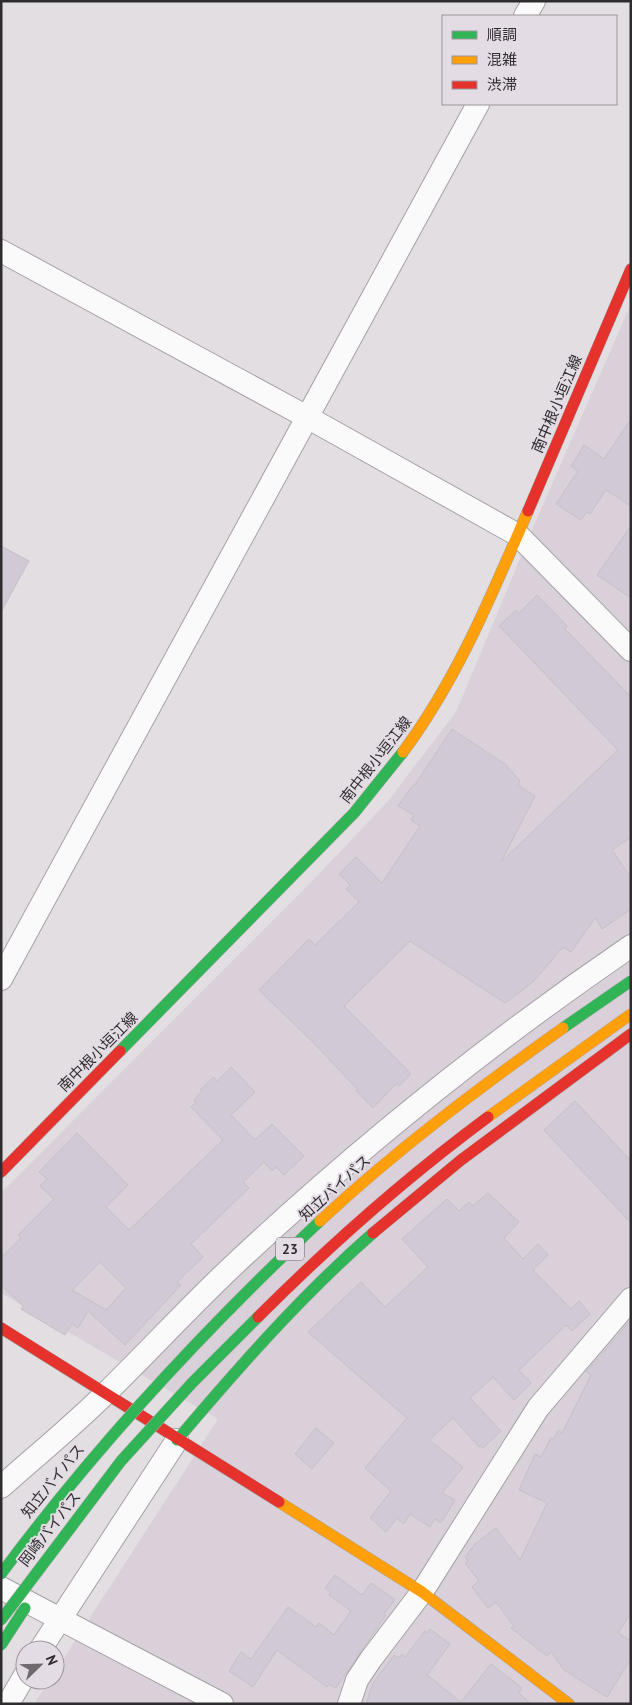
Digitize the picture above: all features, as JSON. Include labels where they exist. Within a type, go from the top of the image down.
[{"type":"main road","name":"南中根小垣江線","points":[[1,1172],[354,814],[408,747],[439,699],[465,651],[518,535],[631,269]]},
{"type":"main road","name":"知立バイパス","points":[[1,1574],[100,1446],[159,1380],[255,1282],[384,1163],[544,1041],[631,981]]},
{"type":"main road","name":"23","points":[[1,1645],[125,1457],[181,1395],[330,1248],[405,1182],[476,1126],[631,1014]]},
{"type":"main road","points":[[177,1440],[258,1346],[313,1288],[392,1216],[524,1111],[631,1034]]},
{"type":"main road","points":[[1,1328],[422,1592],[569,1704]]},
{"type":"main road","name":"23","points":[[101,1431],[159,1380]]},
{"type":"main road","name":"岡崎バイパス","points":[[1,1620],[38,1568],[125,1457]]},
{"type":"street","points":[[526,15],[534,1]]},
{"type":"street","points":[[1,979],[477,105]]},
{"type":"street","points":[[1,251],[307,417],[518,535],[631,650]]},
{"type":"street","points":[[1,1487],[106,1394],[236,1263],[340,1169],[450,1078],[573,985],[631,946]]},
{"type":"street","points":[[349,1704],[357,1680],[422,1592],[538,1408],[631,1299]]},
{"type":"street","points":[[46,1640],[177,1440]]},
{"type":"street","points":[[1,1588],[222,1704]]},
{"type":"street","points":[[8,1704],[16,1690]]},
{"type":"shaded area","points":[[631,304],[631,1704],[34,1704],[43,1690],[65,1690],[65,1656],[218,1419],[1,1293],[1,1193],[319,874],[388,801],[456,712],[535,523]]},
{"type":"building","points":[[631,419],[631,506],[606,490],[590,514],[587,512],[581,520],[556,504],[578,471],[571,466],[584,445],[604,459]]},
{"type":"building","points":[[631,526],[631,598],[597,575]]},
{"type":"building","points":[[1,546],[29,561],[1,612]]},
{"type":"building","points":[[537,595],[567,626],[565,629],[631,697],[631,837],[612,850],[631,878],[631,909],[602,929],[595,918],[571,952],[563,947],[533,982],[505,1003],[410,941],[344,1006],[411,1074],[399,1086],[397,1083],[373,1108],[315,1044],[259,990],[309,939],[315,945],[359,902],[346,889],[350,885],[339,874],[356,857],[382,883],[420,826],[411,820],[414,815],[398,806],[414,786],[452,729],[505,764],[520,781],[518,785],[535,796],[501,862],[618,750],[499,626],[516,610],[519,613]]},
{"type":"building","points":[[231,1067],[255,1092],[231,1115],[255,1140],[272,1124],[304,1156],[284,1175],[276,1167],[272,1171],[264,1162],[243,1182],[249,1188],[191,1244],[203,1257],[177,1282],[181,1285],[125,1345],[88,1311],[78,1328],[72,1324],[65,1335],[21,1309],[23,1306],[1,1285],[1,1258],[21,1238],[18,1235],[54,1199],[40,1186],[47,1179],[39,1172],[77,1133],[128,1185],[106,1207],[129,1230],[223,1140],[191,1107],[202,1091],[200,1090],[214,1077],[217,1081]],"holes":[[[100,1262],[126,1288],[106,1310],[72,1290]]]},
{"type":"building","points":[[575,1101],[631,1161],[631,1223],[544,1130]]},
{"type":"building","points":[[488,1193],[519,1222],[504,1238],[523,1259],[538,1244],[548,1255],[533,1270],[571,1309],[579,1301],[590,1314],[572,1331],[566,1325],[519,1370],[531,1383],[514,1400],[493,1377],[470,1398],[501,1431],[483,1448],[479,1447],[453,1418],[429,1440],[463,1467],[442,1493],[455,1500],[441,1523],[435,1519],[430,1527],[410,1514],[404,1524],[397,1518],[386,1532],[370,1518],[391,1491],[365,1468],[407,1418],[308,1332],[361,1282],[385,1307],[428,1267],[402,1239],[447,1199],[459,1211],[469,1202],[473,1206]]},
{"type":"building","points":[[631,1320],[631,1613],[618,1633],[631,1641],[631,1659],[607,1697],[564,1670],[551,1652],[547,1656],[511,1628],[514,1626],[496,1602],[488,1608],[472,1587],[479,1581],[465,1563],[468,1561],[465,1557],[475,1544],[496,1528],[520,1560],[547,1503],[519,1490],[535,1454],[541,1457],[551,1438],[554,1439],[558,1430],[562,1433],[591,1375],[586,1372]]},
{"type":"building","points":[[316,1428],[334,1443],[312,1469],[295,1454]]},
{"type":"building","points":[[335,1575],[362,1595],[371,1583],[395,1600],[336,1688],[329,1684],[327,1687],[277,1650],[253,1687],[229,1671],[241,1652],[251,1659],[288,1607],[316,1627],[319,1623],[334,1635],[351,1611],[329,1595],[331,1592],[325,1588]]},
{"type":"building","points":[[430,1629],[450,1644],[427,1675],[461,1702],[491,1664],[522,1688],[519,1693],[531,1704],[366,1704],[373,1683],[394,1655],[399,1658],[402,1654],[405,1657],[425,1631],[427,1633]]},
{"type":"traffic: fast","points":[[120,1051],[354,813],[403,752]]},
{"type":"traffic: fast","points":[[563,1028],[631,981]]},
{"type":"traffic: fast","points":[[1,1574],[75,1480],[153,1390],[235,1304],[320,1221]]},
{"type":"traffic: fast","points":[[177,1440],[247,1359],[296,1307],[373,1233]]},
{"type":"traffic: fast","points":[[1,1620],[121,1461],[192,1383],[258,1317]]},
{"type":"traffic: fast","points":[[1,1645],[25,1608]]},
{"type":"traffic: slow","points":[[403,752],[441,695],[473,635],[528,511]]},
{"type":"traffic: slow","points":[[488,1117],[631,1014]]},
{"type":"traffic: slow","points":[[320,1221],[378,1169],[438,1120],[563,1028]]},
{"type":"traffic: slow","points":[[279,1502],[422,1592],[569,1704]]},
{"type":"traffic: jam","points":[[528,511],[631,269]]},
{"type":"traffic: jam","points":[[373,1233],[461,1160],[631,1034]]},
{"type":"traffic: jam","points":[[1,1172],[120,1051]]},
{"type":"traffic: jam","points":[[258,1317],[370,1212],[428,1163],[488,1117]]},
{"type":"traffic: jam","points":[[1,1328],[279,1502]]}]
